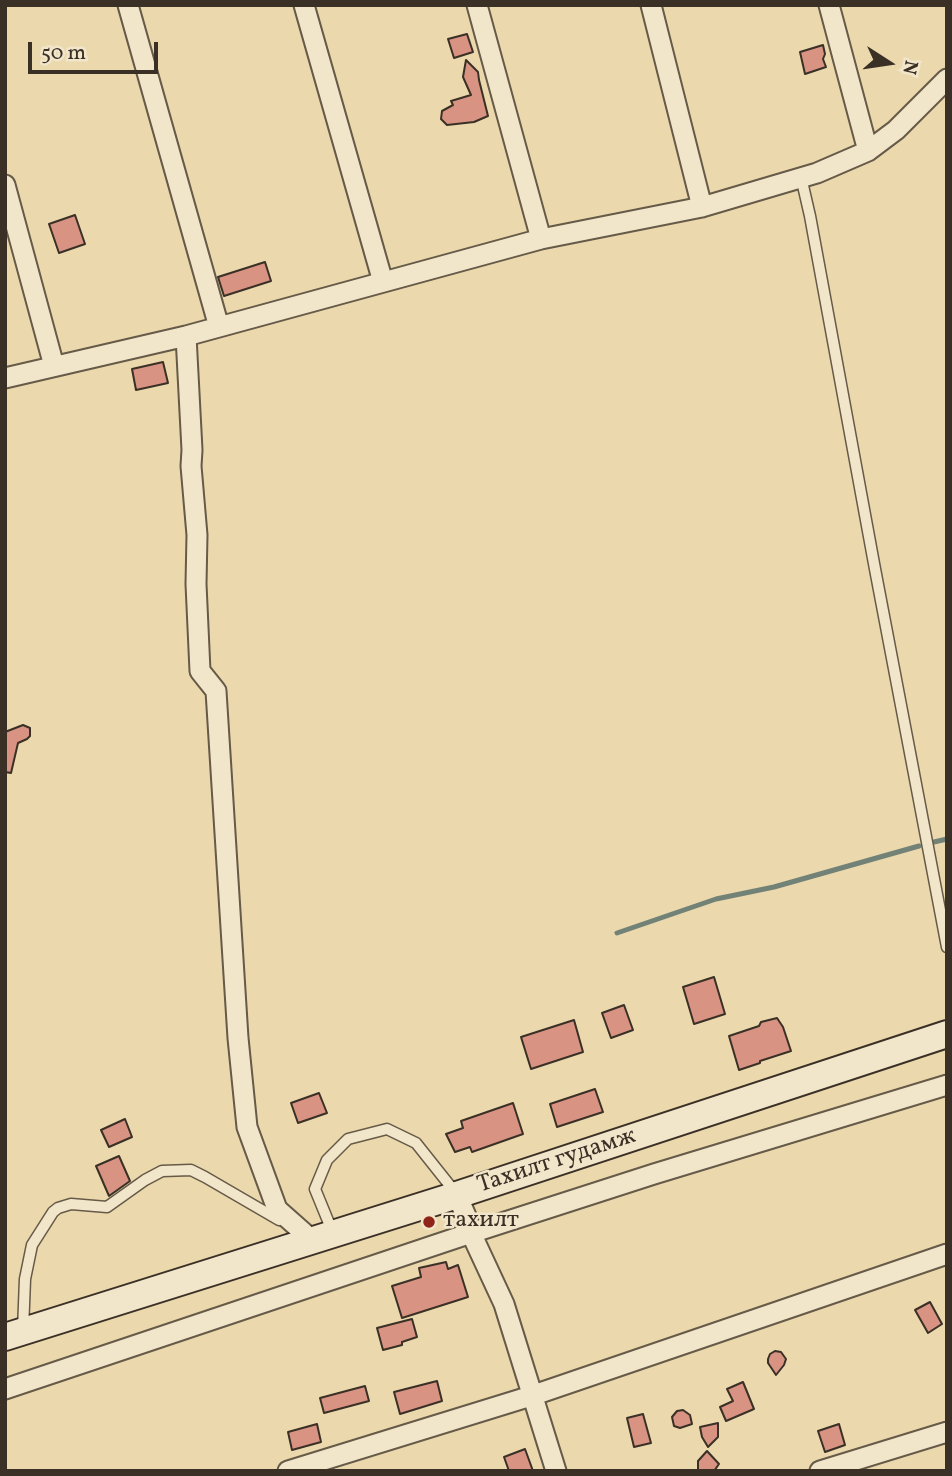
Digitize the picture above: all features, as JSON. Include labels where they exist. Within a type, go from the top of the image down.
[{"type":"main road","name":"Тахилт гудамж","points":[[14,1334],[457,1195],[947,1034]]},
{"type":"street","points":[[128,5],[219,327]]},
{"type":"street","points":[[304,5],[383,282]]},
{"type":"street","points":[[477,5],[541,239]]},
{"type":"street","points":[[651,5],[702,208]]},
{"type":"street","points":[[829,5],[868,151]]},
{"type":"street","points":[[5,377],[186,336],[541,239],[702,208],[817,173],[868,151],[896,131],[947,79]]},
{"type":"street","points":[[5,185],[54,366]]},
{"type":"street","points":[[186,336],[191,466],[197,535],[200,671],[216,691],[238,1038],[247,1126],[277,1209],[323,1237]]},
{"type":"street","points":[[5,1389],[471,1233],[947,1085]]},
{"type":"street","points":[[457,1195],[471,1233],[504,1304],[556,1471]]},
{"type":"street","points":[[288,1471],[531,1396],[947,1254]]},
{"type":"street","points":[[820,1471],[947,1432]]},
{"type":"lane","points":[[801,177],[947,947]]},
{"type":"lane","points":[[323,1237],[315,1189],[327,1160],[348,1139],[387,1129],[416,1143],[457,1195]]},
{"type":"lane","points":[[14,1334],[32,1245],[53,1212],[71,1204],[107,1207],[162,1171],[191,1170],[323,1237]]},
{"type":"building","points":[[467,34],[473,52],[454,58],[448,39]]},
{"type":"building","points":[[823,45],[826,67],[805,74],[800,52]]},
{"type":"building","points":[[466,60],[478,72],[488,116],[474,122],[447,125],[441,119],[442,111],[453,105],[451,101],[471,95],[463,77]]},
{"type":"building","points":[[75,215],[85,244],[59,253],[49,224]]},
{"type":"building","points":[[265,262],[271,281],[224,296],[218,277]]},
{"type":"building","points":[[163,362],[168,383],[136,390],[132,369]]},
{"type":"building","points":[[23,725],[30,728],[30,736],[18,743],[11,773],[5,772],[5,732]]},
{"type":"building","points":[[714,977],[725,1014],[694,1024],[683,987]]},
{"type":"building","points":[[624,1005],[633,1030],[611,1038],[602,1013]]},
{"type":"building","points":[[777,1018],[791,1051],[739,1070],[729,1036]]},
{"type":"building","points":[[574,1020],[583,1052],[531,1069],[521,1037]]},
{"type":"building","points":[[595,1089],[603,1112],[557,1127],[550,1104]]},
{"type":"building","points":[[319,1093],[327,1113],[298,1123],[291,1103]]},
{"type":"building","points":[[513,1103],[523,1134],[472,1152],[470,1147],[455,1152],[446,1134],[463,1128],[461,1121]]},
{"type":"building","points":[[125,1119],[132,1137],[109,1147],[101,1130]]},
{"type":"building","points":[[119,1156],[130,1181],[109,1196],[96,1166]]},
{"type":"building","points":[[446,1262],[448,1269],[458,1265],[468,1297],[402,1318],[392,1286],[421,1277],[419,1268]]},
{"type":"building","points":[[930,1302],[942,1324],[928,1333],[915,1310]]},
{"type":"building","points":[[412,1319],[417,1337],[402,1342],[402,1345],[383,1350],[377,1328]]},
{"type":"building","points":[[781,1352],[786,1359],[776,1375],[768,1363],[770,1354]]},
{"type":"building","points":[[437,1381],[442,1401],[400,1414],[394,1392]]},
{"type":"building","points":[[743,1382],[754,1409],[726,1421],[720,1407],[733,1401],[727,1389]]},
{"type":"building","points":[[365,1386],[369,1401],[324,1413],[320,1398]]},
{"type":"building","points":[[683,1410],[690,1415],[692,1424],[680,1428],[674,1426],[672,1417],[677,1411]]},
{"type":"building","points":[[643,1414],[651,1443],[634,1447],[627,1418]]},
{"type":"building","points":[[718,1423],[718,1437],[708,1447],[700,1427]]},
{"type":"building","points":[[317,1424],[321,1442],[292,1450],[288,1432]]},
{"type":"building","points":[[839,1424],[845,1445],[825,1452],[818,1431]]},
{"type":"building","points":[[525,1449],[533,1471],[509,1471],[504,1457]]},
{"type":"building","points":[[707,1451],[719,1464],[714,1471],[698,1471],[698,1461]]},
{"type":"waterway","points":[[934,842],[947,839]]},
{"type":"waterway","points":[[617,933],[716,899],[774,887],[919,846]]},
{"type":"place","name":"тахилт","points":[[429,1222]]}]
